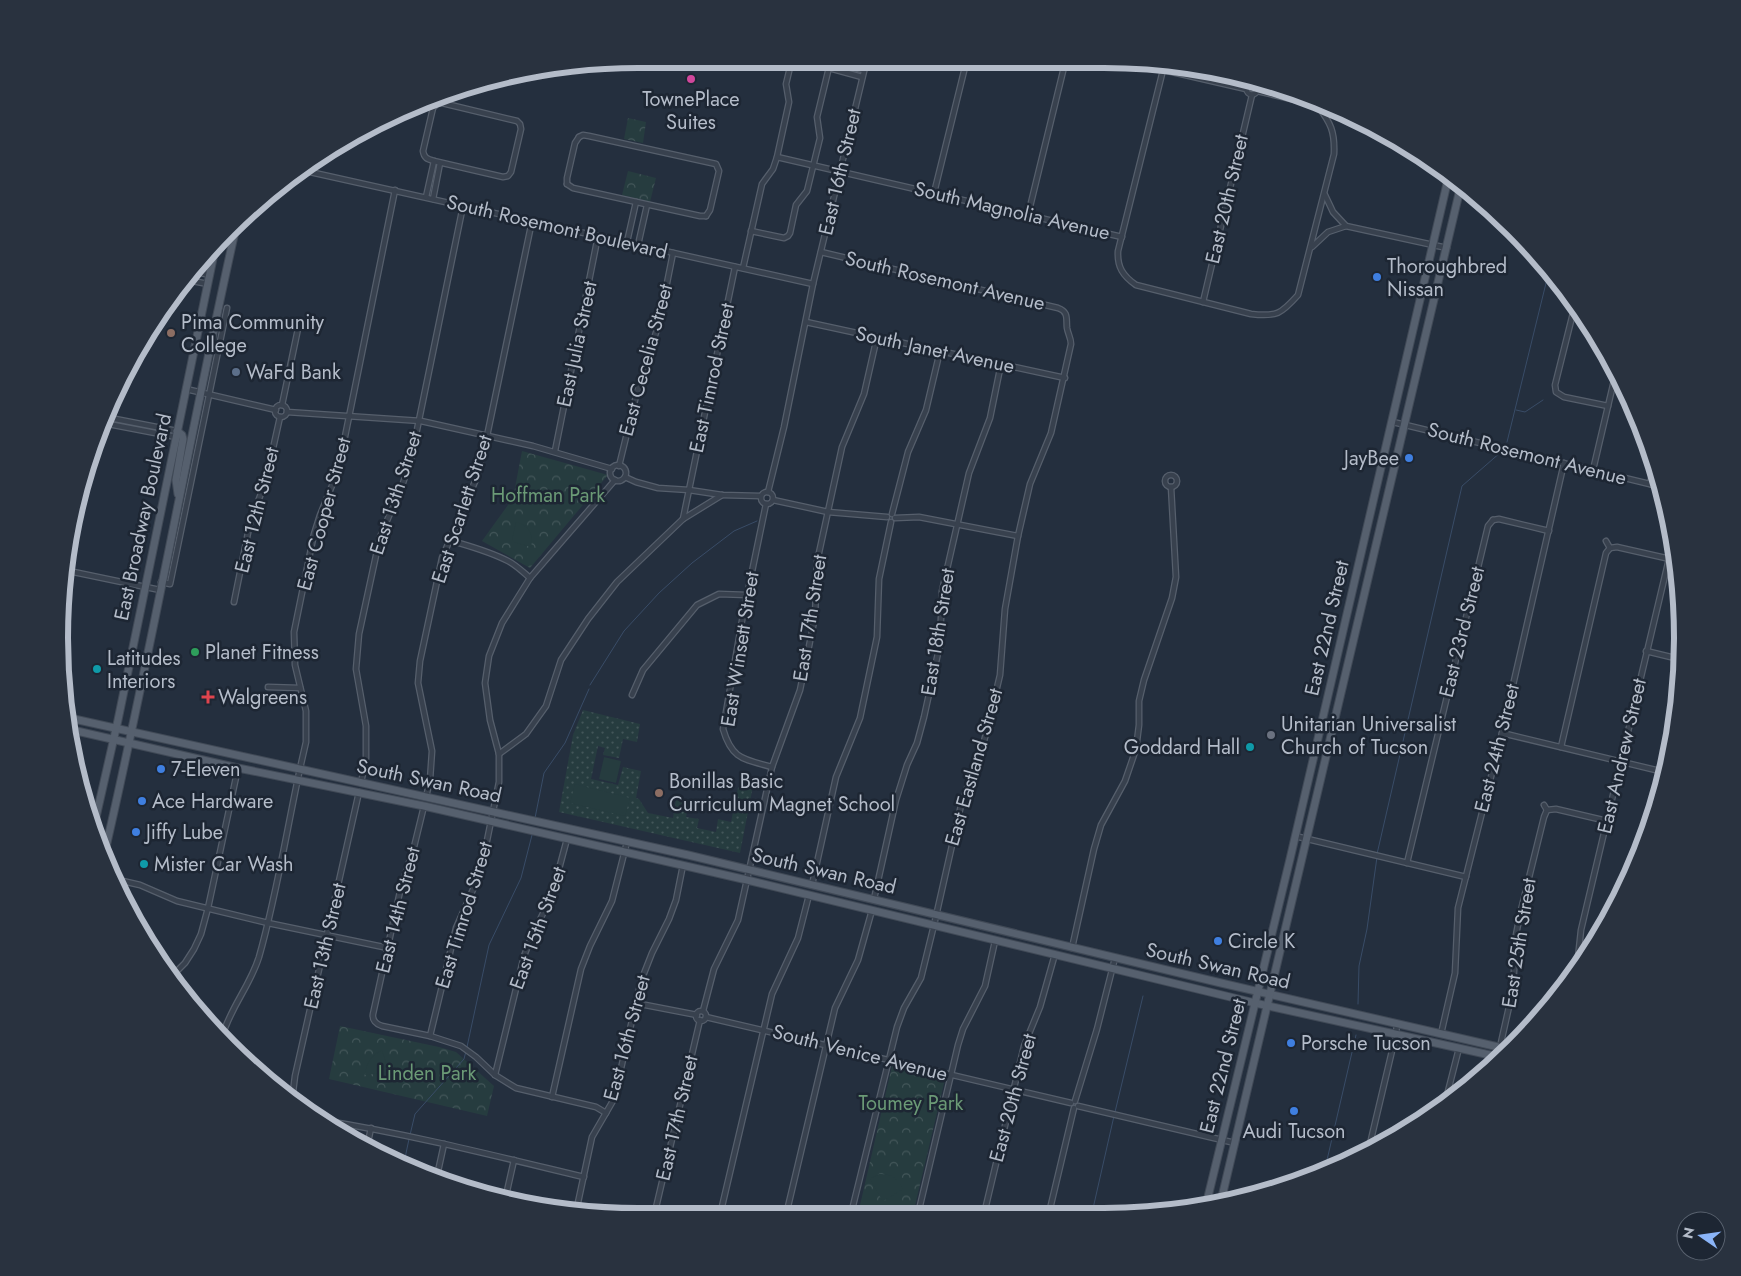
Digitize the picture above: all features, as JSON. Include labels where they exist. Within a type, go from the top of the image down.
[{"type":"main road","name":"East 22nd Street","points":[[1207,1199],[1295,836],[1447,183]]},
{"type":"main road","name":"East 22nd Street","points":[[1222,1196],[1460,193]]},
{"type":"main road","name":"East Broadway Boulevard","points":[[107,844],[130,743],[179,499],[205,393],[234,236]]},
{"type":"main road","name":"East Broadway Boulevard","points":[[96,816],[114,739],[213,257]]},
{"type":"main road","points":[[177,434],[182,435],[183,439],[176,480],[179,499]]},
{"type":"main road","points":[[1356,575],[1369,578]]},
{"type":"main road","name":"South Swan Road","points":[[73,719],[749,870],[1270,995],[1500,1047]]},
{"type":"main road","points":[[1320,729],[1333,732]]},
{"type":"main road","name":"South Swan Road","points":[[75,731],[238,768],[424,806],[683,865],[1255,1004],[1491,1055]]},
{"type":"street","points":[[743,268],[762,184],[777,157],[789,102],[786,84],[790,68]]},
{"type":"street","points":[[751,231],[784,238],[788,236],[796,205],[807,191],[820,134],[817,117],[829,68]]},
{"type":"street","points":[[841,68],[862,77]]},
{"type":"street","points":[[854,68],[864,70]]},
{"type":"street","points":[[934,193],[965,68]]},
{"type":"street","points":[[1028,215],[1064,68]]},
{"type":"street","name":"East 16th Street","points":[[813,284],[864,70]]},
{"type":"street","points":[[1122,237],[1163,71]]},
{"type":"street","points":[[1169,71],[1246,89],[1252,95],[1257,91],[1276,95]]},
{"type":"street","name":"East 20th Street","points":[[1203,302],[1252,95]]},
{"type":"street","points":[[436,105],[433,108],[423,151],[427,159],[504,177],[508,176],[511,172],[521,129],[520,124],[517,121],[441,103]]},
{"type":"street","name":"South Magnolia Avenue","points":[[777,157],[1122,237],[1118,251],[1118,264],[1128,279],[1136,285],[1145,289],[1257,315],[1270,316],[1284,310],[1298,295],[1324,195],[1334,154],[1334,136],[1323,112]]},
{"type":"street","points":[[578,134],[718,166],[717,183],[707,218],[636,202],[566,185],[578,134]]},
{"type":"street","points":[[426,197],[434,161]]},
{"type":"street","points":[[432,199],[440,163]]},
{"type":"street","name":"South Rosemont Boulevard","points":[[310,172],[813,284]]},
{"type":"street","name":"East Cooper Street","points":[[224,1030],[231,1011],[254,968],[268,923],[306,742],[306,711],[295,665],[294,632],[314,534],[320,514],[338,472],[395,190]]},
{"type":"street","points":[[1324,195],[1333,212],[1346,226]]},
{"type":"street","points":[[627,242],[636,202]]},
{"type":"street","points":[[638,245],[647,205]]},
{"type":"street","name":"East 13th Street","points":[[361,783],[366,750],[366,726],[356,669],[359,634],[380,537],[411,459],[463,206]]},
{"type":"street","name":"East Scarlett Street","points":[[426,797],[430,780],[432,751],[418,682],[420,661],[442,558],[448,540],[477,477],[532,221]]},
{"type":"street","points":[[1310,248],[1328,232],[1346,226],[1447,248]]},
{"type":"street","name":"East Julia Street","points":[[555,451],[598,236]]},
{"type":"street","name":"South Rosemont Avenue","points":[[821,252],[1058,308],[1066,314]]},
{"type":"street","name":"East Cecelia Street","points":[[619,466],[637,392],[659,323],[673,253]]},
{"type":"street","name":"East Timrod Street","points":[[683,519],[735,267]]},
{"type":"street","points":[[200,273],[210,275]]},
{"type":"street","points":[[193,281],[208,284]]},
{"type":"street","points":[[768,492],[784,427],[813,284]]},
{"type":"street","name":"East Broadway Boulevard","points":[[161,582],[170,584],[205,393],[227,308]]},
{"type":"street","points":[[1066,314],[1071,310]]},
{"type":"street","name":"East Eastland Street","points":[[852,1208],[900,1018],[920,978],[937,915],[962,801],[981,752],[1000,675],[1004,609],[1018,536],[1030,484],[1051,433],[1065,378],[1071,344],[1066,314]]},
{"type":"street","points":[[1573,315],[1555,385],[1556,391],[1564,397],[1608,406]]},
{"type":"street","name":"South Janet Avenue","points":[[806,322],[1065,378]]},
{"type":"street","points":[[276,410],[278,406],[282,405],[299,324]]},
{"type":"street","name":"East 17th Street","points":[[702,1011],[714,969],[738,920],[772,767],[800,690],[815,617],[817,562],[842,446],[864,394],[877,337]]},
{"type":"street","points":[[812,885],[836,777],[860,718],[877,637],[879,579],[891,518],[908,452],[926,410],[940,351]]},
{"type":"street","name":"East 18th Street","points":[[874,899],[896,800],[907,765],[917,743],[924,717],[940,644],[942,591],[969,473],[990,418],[1001,364]]},
{"type":"street","points":[[1593,470],[1613,383]]},
{"type":"street","points":[[186,389],[276,410]]},
{"type":"street","points":[[1550,395],[1556,391]]},
{"type":"street","points":[[282,405],[286,408],[287,412]]},
{"type":"street","points":[[276,410],[276,414],[280,417],[284,416],[287,412],[419,421],[555,451],[612,469],[619,466],[624,468],[624,477]]},
{"type":"street","name":"East 12th Street","points":[[234,602],[250,523],[266,480],[280,417]]},
{"type":"street","points":[[112,418],[177,434]]},
{"type":"street","points":[[128,428],[130,422]]},
{"type":"street","name":"South Rosemont Avenue","points":[[1392,422],[1650,484]]},
{"type":"street","points":[[109,424],[177,434]]},
{"type":"street","name":"East 24th Street","points":[[1441,1034],[1455,973],[1457,918],[1564,463]]},
{"type":"street","points":[[612,469],[611,475],[615,480]]},
{"type":"street","points":[[624,477],[658,488],[761,496],[764,492],[768,492]]},
{"type":"street","points":[[491,822],[499,782],[500,754],[490,720],[485,683],[489,656],[502,623],[530,578],[615,480],[620,480],[624,477]]},
{"type":"street","points":[[1650,484],[1651,480]]},
{"type":"street","points":[[1072,948],[1101,825],[1125,781],[1136,750],[1139,701],[1144,680],[1172,598],[1176,576],[1171,487]]},
{"type":"street","points":[[768,492],[772,494],[773,500]]},
{"type":"street","points":[[500,754],[526,734],[546,706],[562,660],[588,619],[617,582],[683,519],[722,494]]},
{"type":"street","points":[[761,496],[762,502],[766,504],[770,504],[773,500]]},
{"type":"street","points":[[773,500],[828,512],[891,518],[919,517],[1018,536]]},
{"type":"street","name":"East Winsett Street","points":[[766,504],[723,729],[732,751],[742,758],[772,767]]},
{"type":"street","points":[[1489,514],[1493,520],[1499,519],[1549,531]]},
{"type":"street","name":"East 23rd Street","points":[[1407,863],[1488,526],[1493,520]]},
{"type":"street","points":[[448,540],[485,550],[498,556],[510,562],[530,578]]},
{"type":"street","points":[[1606,541],[1610,548]]},
{"type":"street","points":[[1561,747],[1606,553],[1610,548],[1618,547],[1668,558]]},
{"type":"street","name":"East Andrew Street","points":[[1579,952],[1581,930],[1620,761],[1669,563]]},
{"type":"street","points":[[71,572],[160,590]]},
{"type":"street","points":[[632,695],[643,670],[698,605],[719,594],[747,596]]},
{"type":"street","points":[[1646,651],[1673,658]]},
{"type":"street","points":[[268,687],[300,688]]},
{"type":"street","points":[[1502,733],[1658,770]]},
{"type":"street","points":[[176,972],[194,949],[201,934],[238,768]]},
{"type":"street","name":"East 13th Street","points":[[293,1093],[359,792]]},
{"type":"street","points":[[1544,805],[1547,810],[1556,809],[1607,820]]},
{"type":"street","name":"East 14th Street","points":[[424,806],[414,847],[401,887],[373,1014],[374,1021],[377,1024],[430,1036]]},
{"type":"street","name":"East 25th Street","points":[[1505,1042],[1513,989],[1516,936],[1547,810]]},
{"type":"street","name":"East Timrod Street","points":[[430,1036],[452,941],[482,865],[491,822]]},
{"type":"street","points":[[1295,836],[1466,877]]},
{"type":"street","name":"East 15th Street","points":[[495,1075],[524,956],[552,895],[568,839]]},
{"type":"street","points":[[552,1097],[581,969],[612,901],[627,842]]},
{"type":"street","name":"East 16th Street","points":[[578,1205],[592,1137],[615,1093],[635,1003],[648,963],[671,913],[683,865]]},
{"type":"street","points":[[122,881],[140,885],[177,901],[268,923],[388,948]]},
{"type":"street","points":[[722,1208],[772,994],[798,938],[809,895]]},
{"type":"street","points":[[788,1208],[835,1008],[858,960],[872,910]]},
{"type":"street","points":[[919,1208],[963,1029],[985,986],[996,941]]},
{"type":"street","name":"East 20th Street","points":[[985,1208],[1024,1046],[1040,1007],[1055,954]]},
{"type":"street","points":[[1050,1208],[1075,1105],[1115,958]]},
{"type":"street","points":[[635,1003],[697,1015],[700,1020],[704,1020],[706,1017],[702,1011],[699,1011],[697,1015]]},
{"type":"street","name":"South Venice Avenue","points":[[706,1017],[1235,1143]]},
{"type":"street","name":"East 17th Street","points":[[656,1208],[700,1020]]},
{"type":"street","points":[[1371,1142],[1397,1024]]},
{"type":"street","points":[[430,1036],[461,1046],[495,1075],[516,1088],[596,1107],[606,1113]]},
{"type":"street","points":[[1448,1092],[1459,1048]]},
{"type":"street","points":[[338,1123],[444,1144],[584,1177]]},
{"type":"street","points":[[368,1140],[371,1128]]},
{"type":"street","points":[[438,1172],[444,1144]]},
{"type":"street","points":[[507,1193],[514,1160]]},
{"type":"green space","points":[[628,118],[646,122],[643,143],[624,139]]},
{"type":"green space","points":[[628,171],[656,178],[650,202],[622,195]]},
{"type":"green space","name":"Hoffman Park","points":[[522,451],[608,475],[530,568],[482,541],[513,498]]},
{"type":"green space","points":[[516,522],[524,525],[530,531],[532,538],[531,547],[512,540]]},
{"type":"green space","points":[[583,710],[640,724],[637,742],[623,739],[619,758],[603,755],[605,748],[598,746],[591,779],[618,785],[623,767],[641,771],[636,798],[639,799],[648,813],[673,818],[676,799],[689,802],[686,817],[699,819],[697,828],[716,832],[718,819],[731,822],[738,788],[744,784],[753,786],[740,853],[559,812],[573,735]]},
{"type":"green space","points":[[604,757],[621,761],[616,783],[599,779]]},
{"type":"green space","points":[[575,784],[630,798],[625,816],[570,803]]},
{"type":"green space","name":"Linden Park","points":[[340,1026],[456,1052],[494,1086],[487,1116],[329,1079]]},
{"type":"green space","points":[[382,1050],[388,1069],[386,1072],[365,1075],[370,1060]]},
{"type":"green space","name":"Toumey Park","points":[[892,1066],[945,1079],[914,1208],[859,1208]]},
{"type":"green space","points":[[879,1174],[894,1177],[903,1189],[882,1200],[870,1179]]},
{"type":"waterway","points":[[1507,442],[1547,280]]},
{"type":"waterway","points":[[1516,410],[1525,412],[1543,400]]},
{"type":"waterway","points":[[1377,854],[1462,486],[1501,452]]},
{"type":"waterway","points":[[590,685],[624,631],[659,593],[692,563],[734,531],[757,521]]},
{"type":"waterway","points":[[535,818],[544,773],[565,743],[589,689]]},
{"type":"waterway","points":[[467,1047],[489,945],[521,878],[532,835]]},
{"type":"waterway","points":[[1358,1004],[1359,966],[1367,929],[1377,857]]},
{"type":"waterway","points":[[1115,1112],[1143,996]]},
{"type":"waterway","points":[[1326,1163],[1356,1035]]},
{"type":"waterway","points":[[410,1135],[415,1114],[464,1059],[466,1051]]},
{"type":"waterway","points":[[1093,1208],[1114,1116]]},
{"type":"waterway","points":[[405,1158],[409,1139]]},
{"type":"place","name":"TownePlace Suites","points":[[691,79]]},
{"type":"place","name":"Thoroughbred Nissan","points":[[1377,277]]},
{"type":"place","name":"Pima Community College","points":[[171,333]]},
{"type":"place","name":"WaFd Bank","points":[[236,372]]},
{"type":"place","name":"JayBee","points":[[1409,458]]},
{"type":"place","name":"Planet Fitness","points":[[195,652]]},
{"type":"place","name":"Latitudes Interiors","points":[[97,669]]},
{"type":"place","name":"Walgreens","points":[[208,697]]},
{"type":"place","name":"Unitarian Universalist Church of Tucson","points":[[1271,735]]},
{"type":"place","name":"Goddard Hall","points":[[1250,747]]},
{"type":"place","name":"7-Eleven","points":[[161,769]]},
{"type":"place","name":"Bonillas Basic Curriculum Magnet School","points":[[659,793]]},
{"type":"place","name":"Ace Hardware","points":[[142,801]]},
{"type":"place","name":"Jiffy Lube","points":[[136,832]]},
{"type":"place","name":"Mister Car Wash","points":[[144,864]]},
{"type":"place","name":"Circle K","points":[[1218,941]]},
{"type":"place","name":"Porsche Tucson","points":[[1291,1043]]},
{"type":"place","name":"Audi Tucson","points":[[1294,1111]]}]
